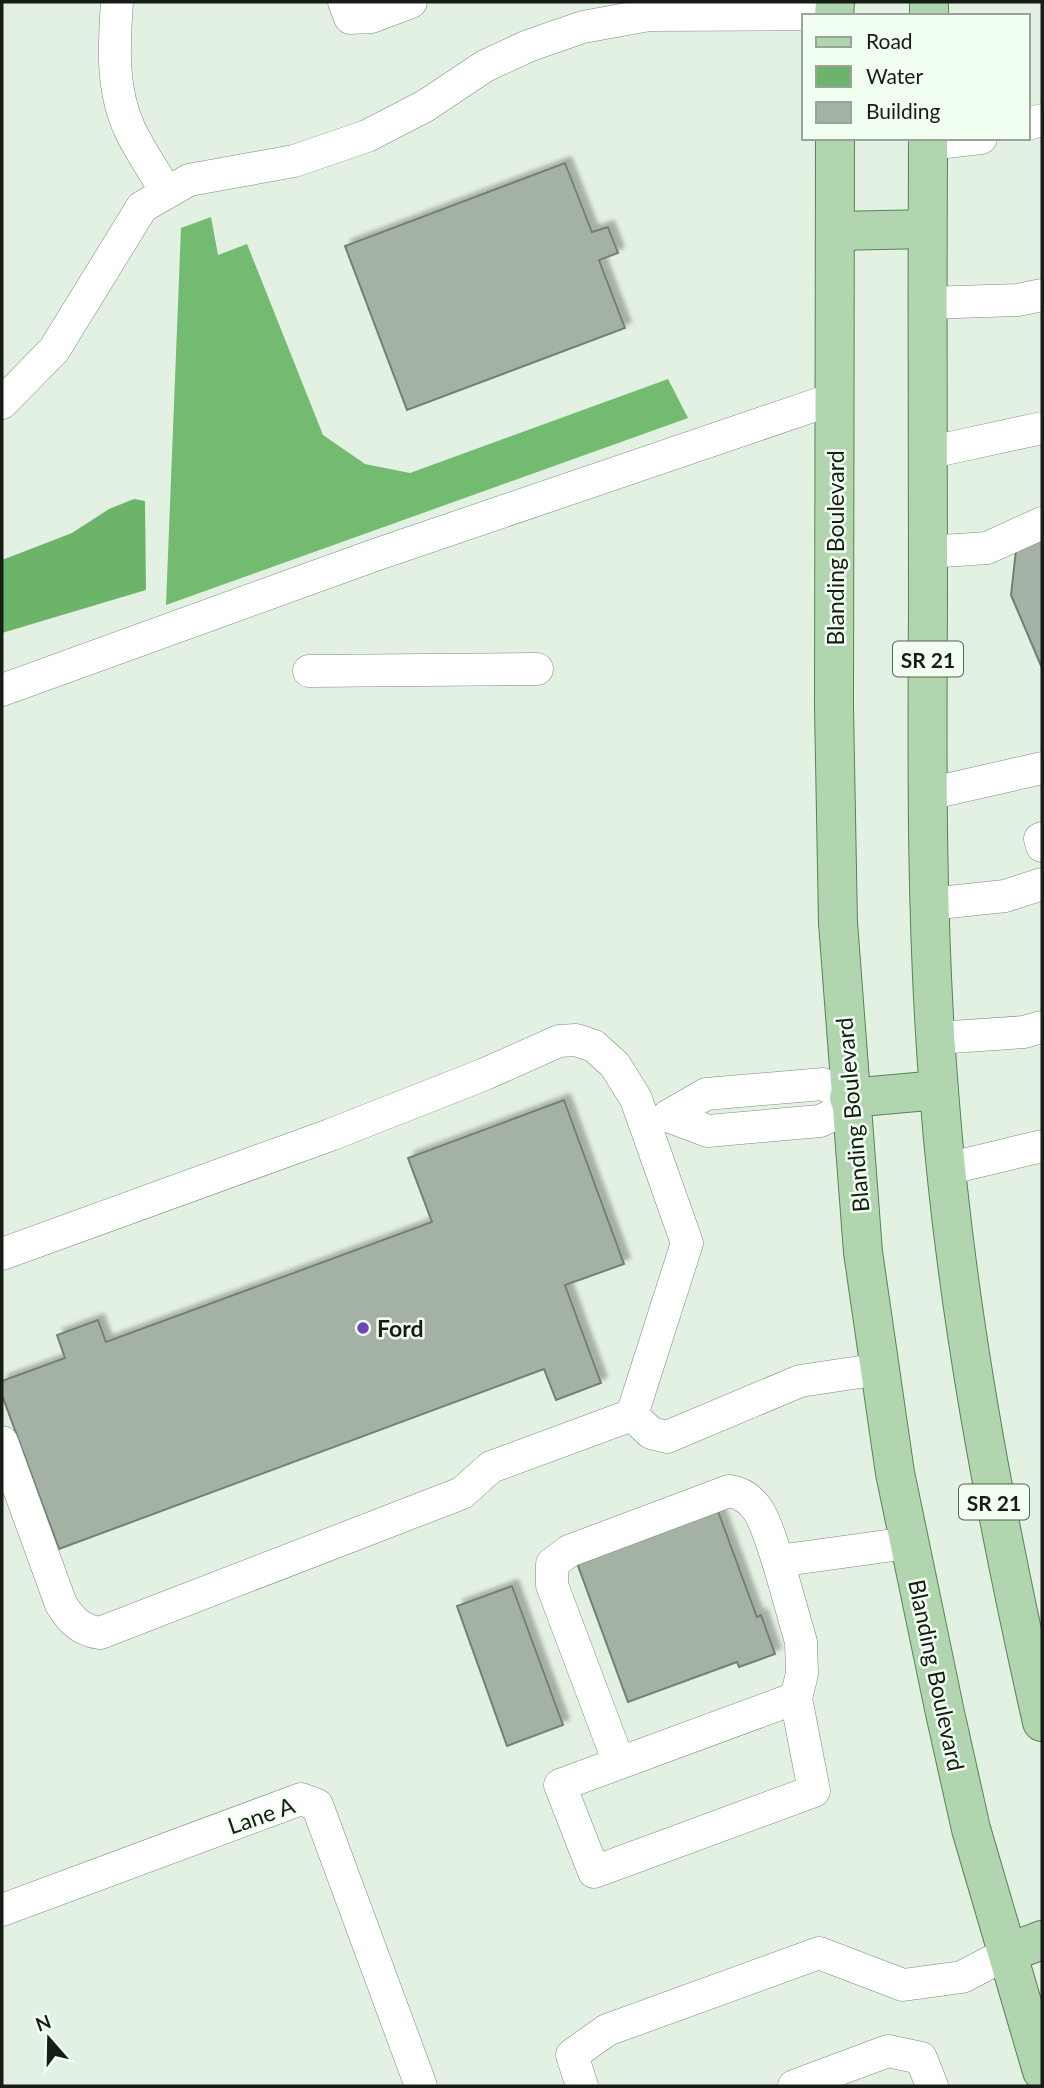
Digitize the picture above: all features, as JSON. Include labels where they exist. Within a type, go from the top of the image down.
[{"type":"main road","name":"Blanding Boulevard","points":[[835,140],[838,923],[849,1098],[863,1252],[908,1543],[971,1829],[1025,1946],[1042,2071]]},
{"type":"main road","name":"SR 21","points":[[928,141],[928,794],[939,1090],[981,1433],[1003,1549],[1042,1722]]},
{"type":"main road","points":[[836,231],[927,229]]},
{"type":"main road","points":[[849,1098],[939,1090]]},
{"type":"street","points":[[117,2],[113,57],[118,91],[129,129],[166,191]]},
{"type":"street","points":[[344,2],[350,18],[371,17],[411,2]]},
{"type":"street","points":[[2,403],[54,350],[142,207],[189,180],[294,161],[368,136],[425,106],[485,66],[528,46],[583,27],[649,15],[834,11]]},
{"type":"street","points":[[928,141],[946,140]]},
{"type":"street","points":[[927,303],[1004,301],[1042,295]]},
{"type":"street","points":[[2,690],[375,555],[836,398]]},
{"type":"street","points":[[927,453],[1042,428]]},
{"type":"street","points":[[928,552],[987,548],[1042,523]]},
{"type":"street","points":[[309,671],[537,668]]},
{"type":"street","points":[[928,794],[1042,768]]},
{"type":"street","points":[[1042,838],[1042,846]]},
{"type":"street","points":[[930,904],[1005,896],[1042,884]]},
{"type":"street","points":[[937,1038],[1024,1032],[1042,1027]]},
{"type":"street","points":[[2,1254],[330,1135],[485,1074],[559,1041],[576,1040],[594,1046],[615,1065],[657,1119],[687,1242],[632,1415]]},
{"type":"street","points":[[657,1119],[706,1094],[823,1084],[849,1098]]},
{"type":"street","points":[[947,1169],[1042,1146]]},
{"type":"street","points":[[632,1415],[651,1433],[667,1437],[800,1381],[880,1368]]},
{"type":"street","points":[[2,1443],[61,1604],[78,1625],[89,1632],[100,1633],[462,1493],[491,1467],[632,1415]]},
{"type":"street","points":[[619,1763],[552,1585],[552,1564],[569,1551],[729,1491],[750,1498],[757,1506],[778,1561],[802,1642],[802,1674],[796,1698],[814,1791],[594,1872],[560,1786],[796,1698]]},
{"type":"street","points":[[778,1561],[908,1543]]},
{"type":"street","name":"Lane A","points":[[2,1910],[301,1799],[317,1805],[421,2086]]},
{"type":"street","points":[[582,2086],[572,2055],[607,2030],[819,1953],[903,1985],[962,1977],[1025,1946]]},
{"type":"street","points":[[794,2086],[888,2051],[921,2058],[932,2086]]},
{"type":"shaded area","points":[[211,217],[218,255],[247,244],[323,435],[365,464],[410,473],[668,379],[688,418],[166,605],[181,228]]},
{"type":"water","points":[[134,499],[145,501],[146,590],[2,633],[2,560],[72,533],[109,509]]},
{"type":"building","points":[[565,163],[592,232],[608,227],[618,253],[599,260],[625,328],[407,410],[345,246]]},
{"type":"building","points":[[1042,538],[1042,668],[1011,595],[1016,550]]},
{"type":"building","name":"Ford","points":[[564,1100],[624,1264],[565,1285],[601,1383],[556,1400],[544,1369],[59,1549],[2,1395],[2,1381],[65,1358],[57,1335],[98,1320],[106,1342],[432,1222],[408,1158]]},
{"type":"building","points":[[718,1511],[757,1617],[761,1615],[775,1654],[739,1667],[737,1662],[628,1702],[577,1563]]},
{"type":"building","points":[[512,1586],[563,1725],[507,1746],[457,1606]]},
{"type":"place","name":"Ford","points":[[363,1328]]}]
